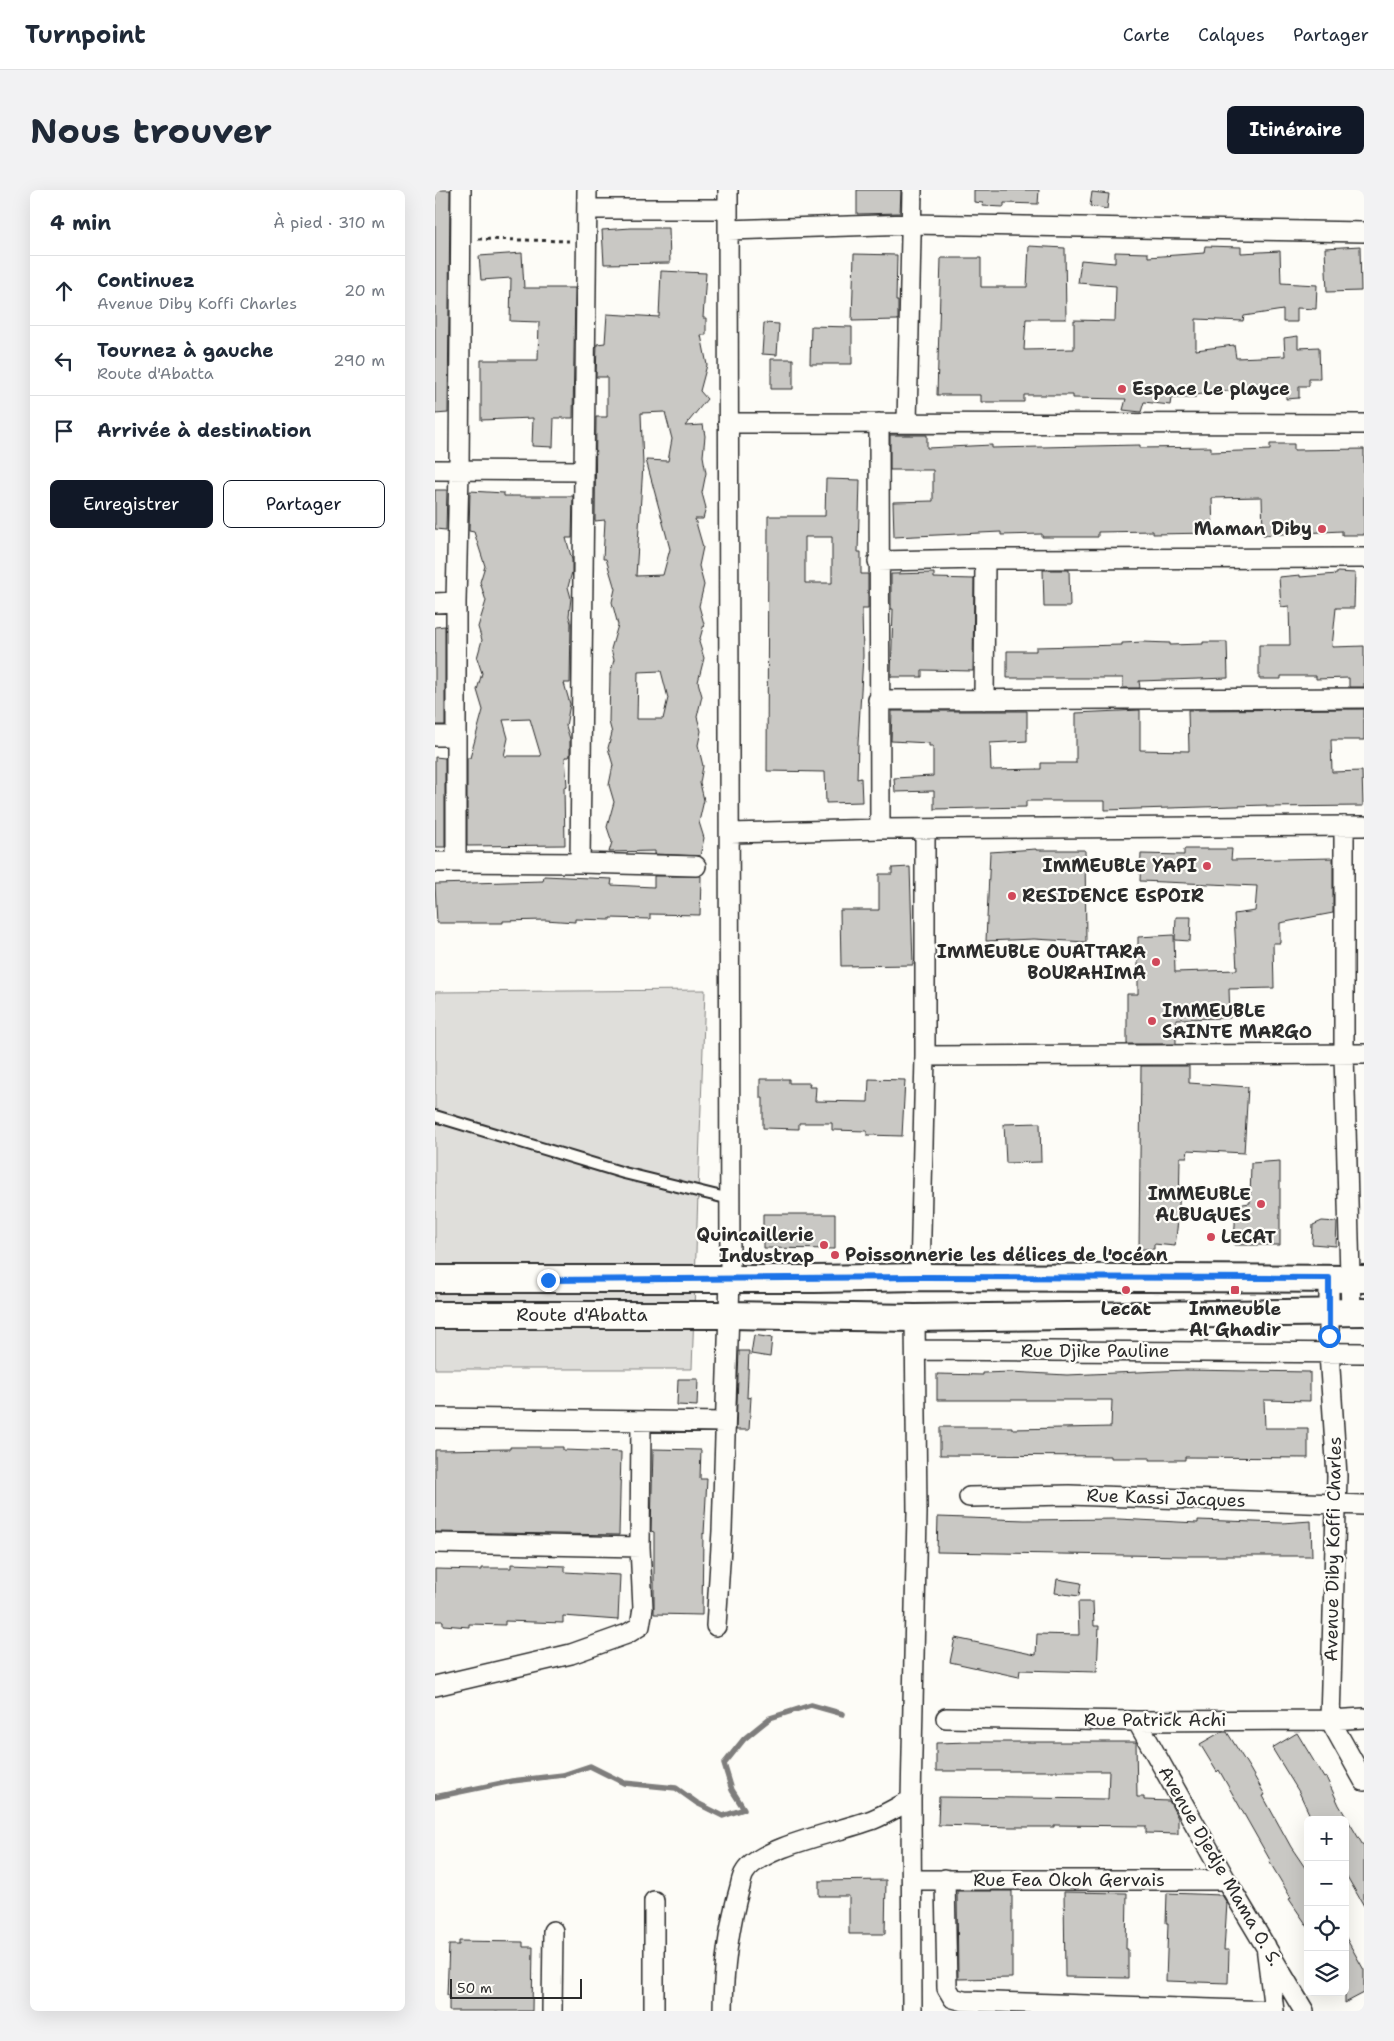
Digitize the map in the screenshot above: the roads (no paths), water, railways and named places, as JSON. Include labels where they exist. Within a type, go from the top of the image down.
[{"type":"street","points":[[456,862],[456,602],[461,190]]},
{"type":"street","points":[[580,863],[587,190]]},
{"type":"street","points":[[907,423],[912,190]]},
{"type":"street","points":[[587,209],[729,199],[730,1279],[722,1531],[716,1626]]},
{"type":"street","points":[[728,230],[911,224],[1364,232]]},
{"type":"street","points":[[729,423],[1364,424]]},
{"type":"street","points":[[879,423],[878,700],[880,829]]},
{"type":"street","points":[[435,470],[585,471]]},
{"type":"street","points":[[878,561],[1364,558]]},
{"type":"street","points":[[983,700],[985,559]]},
{"type":"street","points":[[435,602],[456,602]]},
{"type":"street","points":[[878,700],[1364,698]]},
{"type":"street","points":[[435,736],[456,736]]},
{"type":"street","name":"Avenue Diby Koffi Charles","points":[[1330,1720],[1337,1476],[1329,1353],[1348,1312],[1344,1054],[1344,826]]},
{"type":"street","points":[[729,833],[880,829],[1364,826]]},
{"type":"street","points":[[920,1277],[925,1056],[925,829]]},
{"type":"street","points":[[435,862],[696,866]]},
{"type":"street","points":[[925,1056],[1364,1054]]},
{"type":"street","name":"Route d'Abatta","points":[[435,1279],[1348,1278]]},
{"type":"street","name":"Route d'Abatta","points":[[435,1315],[729,1315],[915,1318],[1348,1312]]},
{"type":"street","points":[[912,2011],[913,1880],[911,1800],[917,1514],[915,1318]]},
{"type":"street","name":"Rue Djike Pauline","points":[[916,1350],[1364,1353]]},
{"type":"street","points":[[435,1418],[725,1422]]},
{"type":"street","points":[[435,1686],[571,1654],[627,1634],[640,1626],[643,1608],[640,1547],[641,1422]]},
{"type":"street","name":"Rue Kassi Jacques","points":[[969,1497],[1077,1495],[1364,1505]]},
{"type":"street","points":[[435,1543],[640,1547]]},
{"type":"street","name":"Rue Patrick Achi","points":[[946,1718],[1137,1721],[1330,1720],[1364,1718]]},
{"type":"street","points":[[1330,1720],[1364,1781]]},
{"type":"street","name":"Avenue Djedje Mama O. S.","points":[[1137,1721],[1226,1880],[1304,2011]]},
{"type":"street","points":[[723,2011],[723,1992],[735,1901],[745,1872],[762,1857],[814,1836],[842,1830],[875,1818],[911,1800]]},
{"type":"street","points":[[945,1879],[947,1988],[953,1998],[964,2001],[1155,2009],[1274,2011],[1266,1946]]},
{"type":"street","name":"Rue Fea Okoh Gervais","points":[[913,1880],[1226,1880]]},
{"type":"street","points":[[654,1901],[654,2011]]},
{"type":"street","points":[[552,2011],[553,1931]]},
{"type":"lane","points":[[435,1116],[624,1173],[730,1199]]},
{"type":"waterway","points":[[435,1797],[512,1781],[563,1775],[590,1766],[624,1783],[676,1788],[697,1803],[723,1816],[744,1809],[732,1790],[724,1764],[744,1739],[770,1718],[811,1705],[843,1714]]},
{"type":"place","name":"Espace Le playce","points":[[1122,389]]},
{"type":"place","name":"Maman Diby","points":[[1322,529]]},
{"type":"place","name":"IMMEUBLE YAPI","points":[[1207,866]]},
{"type":"place","name":"RESIDENCE ESPOIR","points":[[1012,896]]},
{"type":"place","name":"IMMEUBLE OUATTARA BOURAHIMA","points":[[1156,962]]},
{"type":"place","name":"IMMEUBLE SAINTE MARGO","points":[[1152,1021]]},
{"type":"place","name":"IMMEUBLE ALBUGUES","points":[[1261,1204]]},
{"type":"place","name":"LECAT","points":[[1211,1237]]},
{"type":"place","name":"Quincaillerie Industrap","points":[[824,1245]]},
{"type":"place","name":"Poissonnerie les délices de l'océan","points":[[835,1255]]},
{"type":"place","name":"Lecat","points":[[1126,1290]]},
{"type":"place","name":"Immeuble Al Ghadir","points":[[1235,1290]]}]
